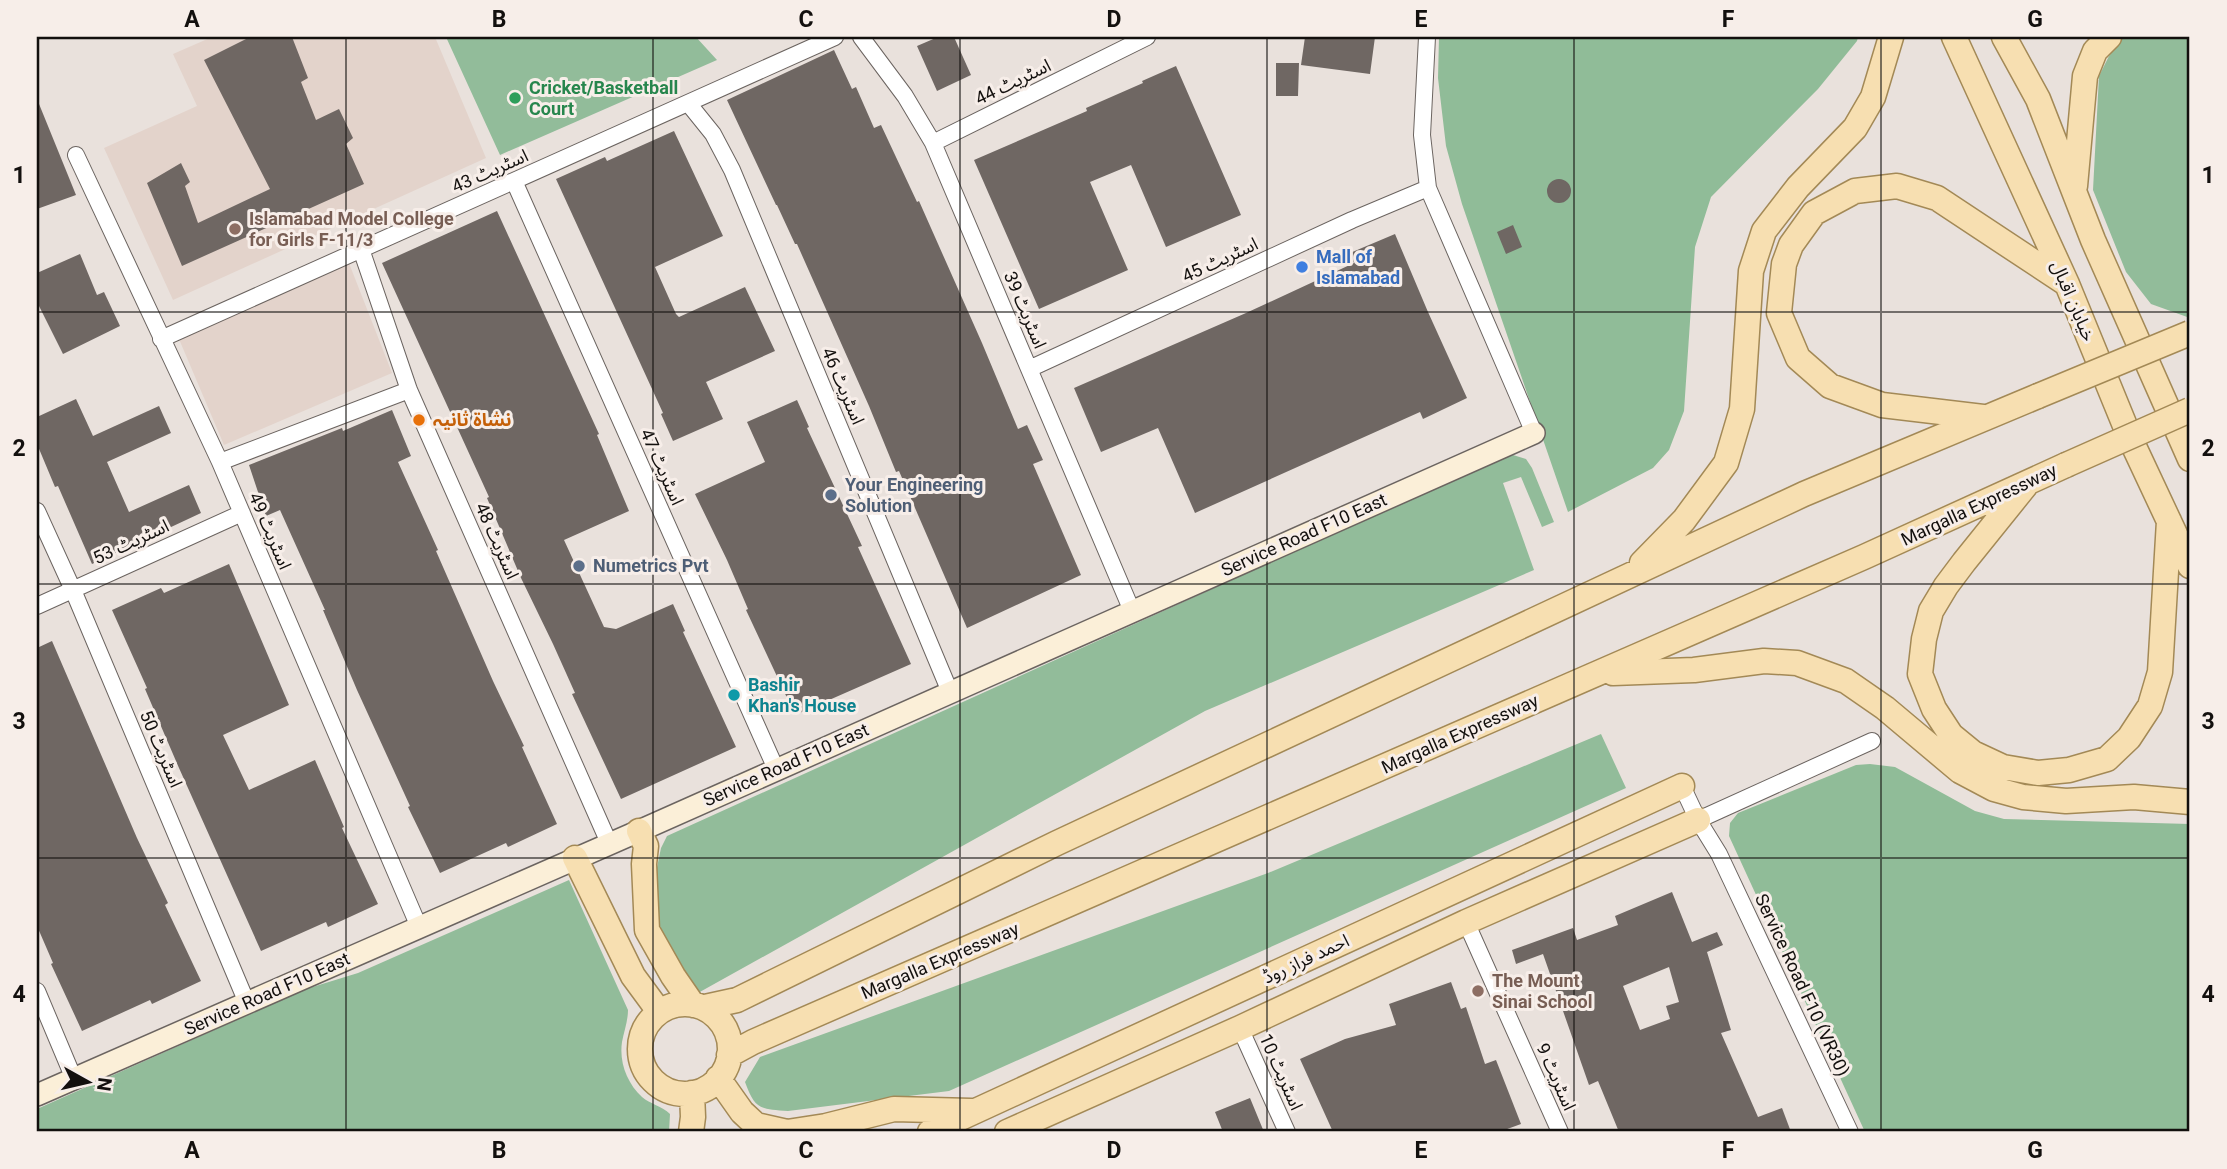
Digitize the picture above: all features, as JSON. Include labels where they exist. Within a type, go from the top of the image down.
[{"type":"main road","points":[[1629,576],[1684,520],[1726,463],[1742,409],[1751,271],[1765,230],[1798,187],[1855,128],[1873,97],[1891,37]]},
{"type":"main road","name":"خیابان اقبال","points":[[1954,37],[2067,284],[2130,438],[2190,566]]},
{"type":"main road","points":[[2004,37],[2038,99],[2097,249],[2190,460]]},
{"type":"main road","points":[[2075,192],[2085,76],[2095,51],[2109,37]]},
{"type":"main road","points":[[1987,417],[1882,405],[1830,386],[1798,358],[1779,313],[1784,264],[1791,245],[1814,213],[1855,191],[1897,187],[1937,198],[2067,284]]},
{"type":"main road","points":[[639,831],[646,846],[644,864],[647,930],[673,976],[699,1006],[723,1023],[731,1045],[726,1069],[710,1087],[688,1095],[665,1091],[646,1075],[639,1052],[643,1029],[659,1010],[681,1002],[699,1006],[737,1000],[1057,843],[1804,494],[2190,333]]},
{"type":"main road","name":"Margalla Expressway","points":[[729,1055],[753,1042],[1864,557],[2190,410]]},
{"type":"main road","points":[[2029,482],[1946,586],[1931,611],[1920,674],[1934,709],[1951,734],[1973,752],[2003,767],[2038,773],[2069,770],[2107,759],[2129,738],[2150,706],[2160,672],[2169,521]]},
{"type":"main road","points":[[1600,673],[1694,670],[1764,661],[1797,663],[1846,681],[1885,708],[1960,771],[1994,789],[2023,797],[2066,802],[2134,797],[2190,802]]},
{"type":"main road","name":"احمد فراز روڈ","points":[[930,1132],[1682,786]]},
{"type":"main road","name":"احمد فراز روڈ","points":[[1007,1132],[1240,1028],[1466,922],[1698,820]]},
{"type":"main road","points":[[575,858],[633,976],[659,1010]]},
{"type":"main road","points":[[718,1078],[756,1125],[787,1132],[826,1126],[894,1109],[976,1111]]},
{"type":"main road","points":[[691,1132],[692,1093]]},
{"type":"street","name":"اسٹریٹ 43","points":[[161,340],[835,37]]},
{"type":"street","name":"اسٹریٹ 39","points":[[861,37],[905,96],[933,143],[1132,611]]},
{"type":"street","name":"اسٹریٹ 44","points":[[933,143],[1147,37]]},
{"type":"street","points":[[1427,37],[1422,135],[1428,188],[1534,433]]},
{"type":"street","name":"اسٹریٹ 46","points":[[688,103],[713,134],[732,170],[950,692]]},
{"type":"street","name":"اسٹریٹ 49","points":[[76,155],[220,462],[419,927]]},
{"type":"street","name":"اسٹریٹ 47","points":[[514,181],[776,769]]},
{"type":"street","name":"اسٹریٹ 45","points":[[1030,369],[1352,220],[1428,188]]},
{"type":"street","name":"اسٹریٹ 48","points":[[362,249],[409,390],[609,843]]},
{"type":"street","points":[[220,462],[409,390]]},
{"type":"street","name":"Service Road F10 East","points":[[37,1096],[1534,433]]},
{"type":"street","name":"اسٹریٹ 50","points":[[37,511],[247,1003]]},
{"type":"street","name":"اسٹریٹ 53","points":[[37,606],[242,513]]},
{"type":"street","points":[[1698,820],[1872,741]]},
{"type":"street","name":"Service Road F10 (VR30)","points":[[1682,786],[1718,854],[1850,1132]]},
{"type":"street","name":"اسٹریٹ 9","points":[[1466,922],[1560,1132]]},
{"type":"street","points":[[37,992],[75,1079]]},
{"type":"street","name":"اسٹریٹ 10","points":[[1240,1028],[1287,1132]]},
{"type":"shaded area","name":"Islamabad Model College for Girls F-11/3","points":[[212,37],[435,37],[486,158],[173,300],[104,148],[197,106],[173,54]]},
{"type":"shaded area","points":[[347,258],[392,373],[224,445],[176,332]]},
{"type":"green space","points":[[446,37],[696,37],[717,60],[500,155]]},
{"type":"green space","points":[[1439,37],[1858,37],[1818,89],[1711,197],[1695,247],[1684,411],[1669,450],[1653,468],[1568,512],[1462,204],[1446,146],[1438,78]]},
{"type":"green space","points":[[2123,37],[2190,37],[2190,318],[2151,304],[2126,272],[2093,190],[2099,76]]},
{"type":"green space","points":[[1513,455],[1526,459],[1532,468],[1554,522],[1542,527],[1521,477],[1503,483],[1534,570],[1205,711],[698,993],[658,931],[653,887],[661,848],[667,836],[1499,459]]},
{"type":"green space","points":[[1601,734],[1626,788],[949,1091],[788,1111],[759,1106],[745,1082],[760,1057],[1268,873]]},
{"type":"green space","points":[[1856,765],[1895,767],[1975,811],[2004,819],[2190,824],[2190,1132],[1865,1132],[1729,836],[1730,823],[1738,813]]},
{"type":"green space","points":[[569,880],[628,1010],[621,1050],[625,1072],[642,1097],[670,1114],[669,1132],[37,1132],[37,1109],[306,989],[358,973]]},
{"type":"building","name":"Islamabad Model College for Girls F-11/3","points":[[250,37],[292,37],[308,78],[301,82],[316,120],[339,109],[353,138],[346,144],[364,184],[182,266],[147,183],[181,163],[190,182],[185,186],[198,223],[270,189],[204,60]]},
{"type":"building","points":[[938,37],[954,37],[971,75],[937,91],[917,46]]},
{"type":"building","points":[[1305,37],[1375,37],[1370,74],[1301,65]]},
{"type":"building","points":[[834,50],[852,89],[856,87],[874,128],[881,125],[917,202],[919,201],[1018,429],[1027,425],[1043,460],[1033,464],[1081,575],[967,628],[797,244],[727,100]]},
{"type":"building","points":[[1276,63],[1299,63],[1298,96],[1276,96]]},
{"type":"building","points":[[1176,66],[1241,215],[1166,247],[1131,165],[1090,182],[1128,270],[1039,309],[974,160],[1087,111],[1086,108]]},
{"type":"building","points":[[37,99],[76,195],[37,209]]},
{"type":"building","points":[[674,131],[723,236],[655,267],[676,314],[679,317],[745,287],[775,351],[706,382],[723,419],[673,441],[661,414],[663,413],[556,179],[605,157],[607,161]]},
{"type":"building","points":[[1559,179],[1567,183],[1571,191],[1567,199],[1559,203],[1551,199],[1547,191],[1551,183]]},
{"type":"building","points":[[497,211],[599,434],[597,435],[629,511],[564,540],[604,627],[616,629],[673,604],[685,631],[683,632],[736,747],[621,799],[521,578],[487,498],[489,497],[382,263]]},
{"type":"building","points":[[1513,225],[1522,247],[1506,254],[1497,232]]},
{"type":"building","points":[[1395,234],[1467,398],[1423,419],[1420,412],[1195,513],[1158,428],[1101,452],[1074,388],[1354,263],[1350,253]]},
{"type":"building","points":[[80,254],[97,295],[104,292],[120,326],[63,354],[37,302],[37,273]]},
{"type":"building","points":[[76,399],[93,436],[159,406],[171,433],[107,462],[129,512],[189,485],[201,513],[92,564],[37,444],[37,417]]},
{"type":"building","points":[[797,400],[809,427],[807,428],[862,546],[858,547],[911,664],[795,715],[695,494],[765,462],[747,422]]},
{"type":"building","points":[[392,410],[411,456],[398,462],[557,824],[508,847],[506,843],[440,873],[408,807],[410,806],[280,510],[266,516],[249,465]]},
{"type":"building","points":[[229,564],[289,705],[223,735],[249,790],[315,760],[344,827],[342,828],[378,904],[328,927],[326,922],[261,951],[112,610],[161,588],[164,593]]},
{"type":"building","points":[[52,641],[168,903],[165,905],[201,981],[152,1004],[150,1000],[82,1031],[51,964],[53,963],[37,926],[37,648]]},
{"type":"building","points":[[1672,892],[1692,942],[1717,932],[1723,945],[1707,952],[1731,1030],[1721,1033],[1758,1117],[1782,1108],[1791,1132],[1619,1132],[1598,1081],[1589,1085],[1543,954],[1516,964],[1512,950],[1573,928],[1577,940],[1618,925],[1615,916]],"holes":[[[1669,967],[1679,1002],[1666,1006],[1670,1019],[1640,1030],[1623,986]]]},
{"type":"building","points":[[1451,982],[1461,1009],[1466,1007],[1485,1064],[1496,1060],[1521,1124],[1499,1132],[1333,1132],[1300,1059],[1345,1039],[1396,1025],[1389,1004]]},
{"type":"building","points":[[1250,1098],[1264,1132],[1223,1132],[1215,1112]]},
{"type":"place","name":"Cricket/Basketball Court","points":[[515,98]]},
{"type":"place","name":"Islamabad Model College for Girls F-11/3","points":[[235,229]]},
{"type":"place","name":"Mall of Islamabad","points":[[1302,267]]},
{"type":"place","name":"نشاۃ ثانیہ","points":[[419,420]]},
{"type":"place","name":"Your Engineering Solution","points":[[831,495]]},
{"type":"place","name":"Numetrics Pvt","points":[[579,566]]},
{"type":"place","name":"Bashir Khan's House","points":[[734,695]]},
{"type":"place","name":"The Mount Sinai School","points":[[1478,991]]}]
